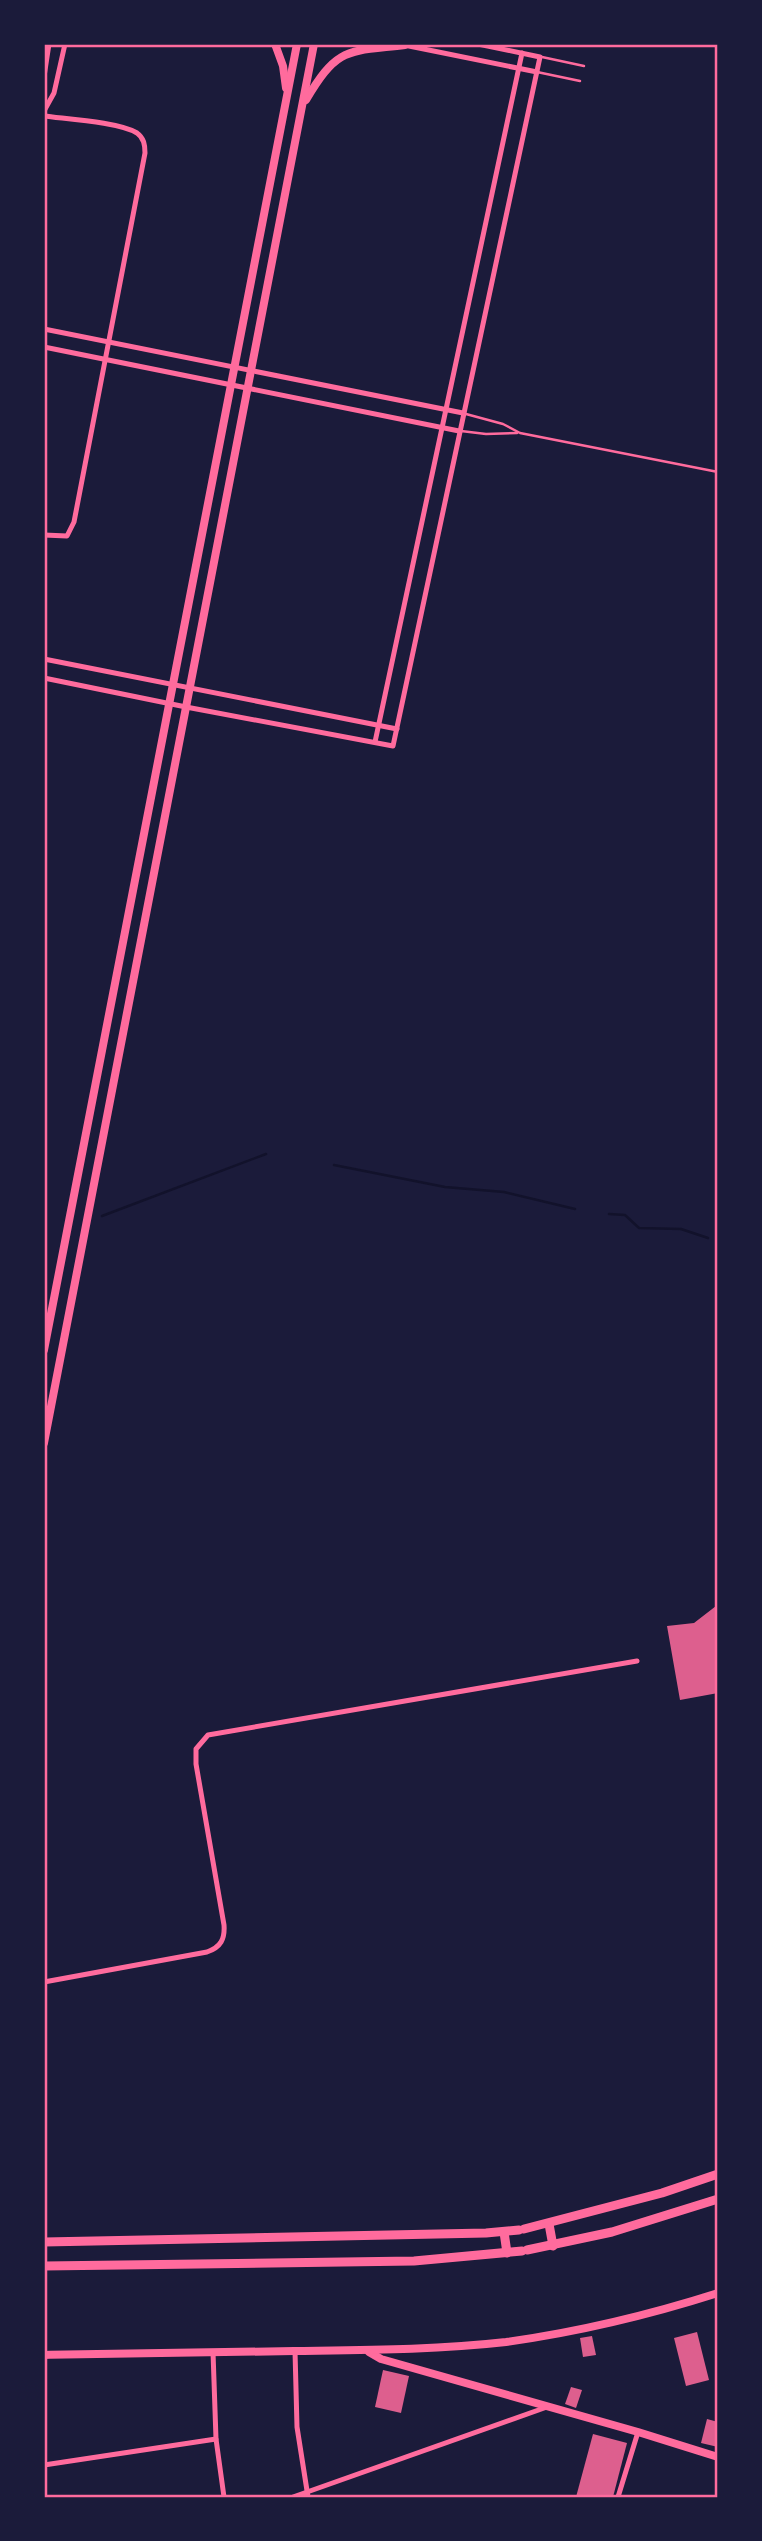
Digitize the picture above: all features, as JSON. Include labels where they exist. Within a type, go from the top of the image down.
[{"type":"main road","points":[[275,44],[283,66],[287,94]]},
{"type":"main road","points":[[44,1350],[297,44]]},
{"type":"main road","points":[[44,1443],[314,44]]},
{"type":"main road","points":[[302,105],[323,73],[339,57],[362,50],[401,45]]},
{"type":"main road","points":[[106,1030],[122,1033]]},
{"type":"main road","points":[[44,2242],[505,2232],[549,2224],[662,2193],[718,2174]]},
{"type":"main road","points":[[44,2266],[401,2261],[507,2253],[553,2246],[612,2232],[718,2199]]},
{"type":"main road","points":[[549,2224],[553,2246]]},
{"type":"main road","points":[[505,2232],[507,2253]]},
{"type":"main road","points":[[44,2354],[440,2348],[508,2341],[621,2320],[718,2293]]},
{"type":"main road","points":[[367,2351],[381,2359],[718,2457]]},
{"type":"street","points":[[44,77],[49,44]]},
{"type":"street","points":[[44,111],[54,93],[65,44]]},
{"type":"street","points":[[44,678],[393,746],[540,57],[478,44]]},
{"type":"street","points":[[401,45],[537,72]]},
{"type":"street","points":[[375,742],[440,427],[522,53]]},
{"type":"street","points":[[44,116],[124,129],[136,133],[145,145],[145,163],[74,522],[67,536],[44,536]]},
{"type":"street","points":[[44,329],[463,413]]},
{"type":"street","points":[[44,347],[459,431]]},
{"type":"street","points":[[44,659],[397,729]]},
{"type":"street","points":[[44,1982],[199,1954],[220,1945],[224,1925],[196,1756],[198,1744],[208,1735],[637,1661]]},
{"type":"street","points":[[295,2351],[297,2427],[307,2495]]},
{"type":"street","points":[[213,2352],[216,2439],[224,2497]]},
{"type":"street","points":[[292,2497],[307,2495],[547,2407]]},
{"type":"street","points":[[618,2497],[639,2432]]},
{"type":"street","points":[[44,2465],[216,2439]]},
{"type":"lane","points":[[540,57],[584,66]]},
{"type":"lane","points":[[537,72],[580,81]]},
{"type":"lane","points":[[463,413],[503,424],[520,433]]},
{"type":"lane","points":[[459,431],[486,434],[520,433],[718,472]]},
{"type":"building","points":[[716,1606],[718,1693],[680,1700],[667,1626],[694,1623]]},
{"type":"building","points":[[697,2332],[709,2380],[686,2386],[674,2338]]},
{"type":"building","points":[[592,2336],[596,2355],[583,2357],[580,2338]]},
{"type":"building","points":[[383,2370],[409,2376],[401,2413],[375,2407]]},
{"type":"building","points":[[571,2387],[582,2390],[576,2408],[565,2404]]},
{"type":"building","points":[[707,2419],[718,2422],[718,2447],[701,2443]]},
{"type":"building","points":[[593,2434],[627,2443],[613,2497],[576,2497]]},
{"type":"waterway","points":[[102,1216],[266,1154]]},
{"type":"waterway","points":[[334,1165],[445,1187],[504,1192],[575,1209]]},
{"type":"waterway","points":[[609,1214],[625,1215],[639,1228],[681,1229],[708,1238]]}]
